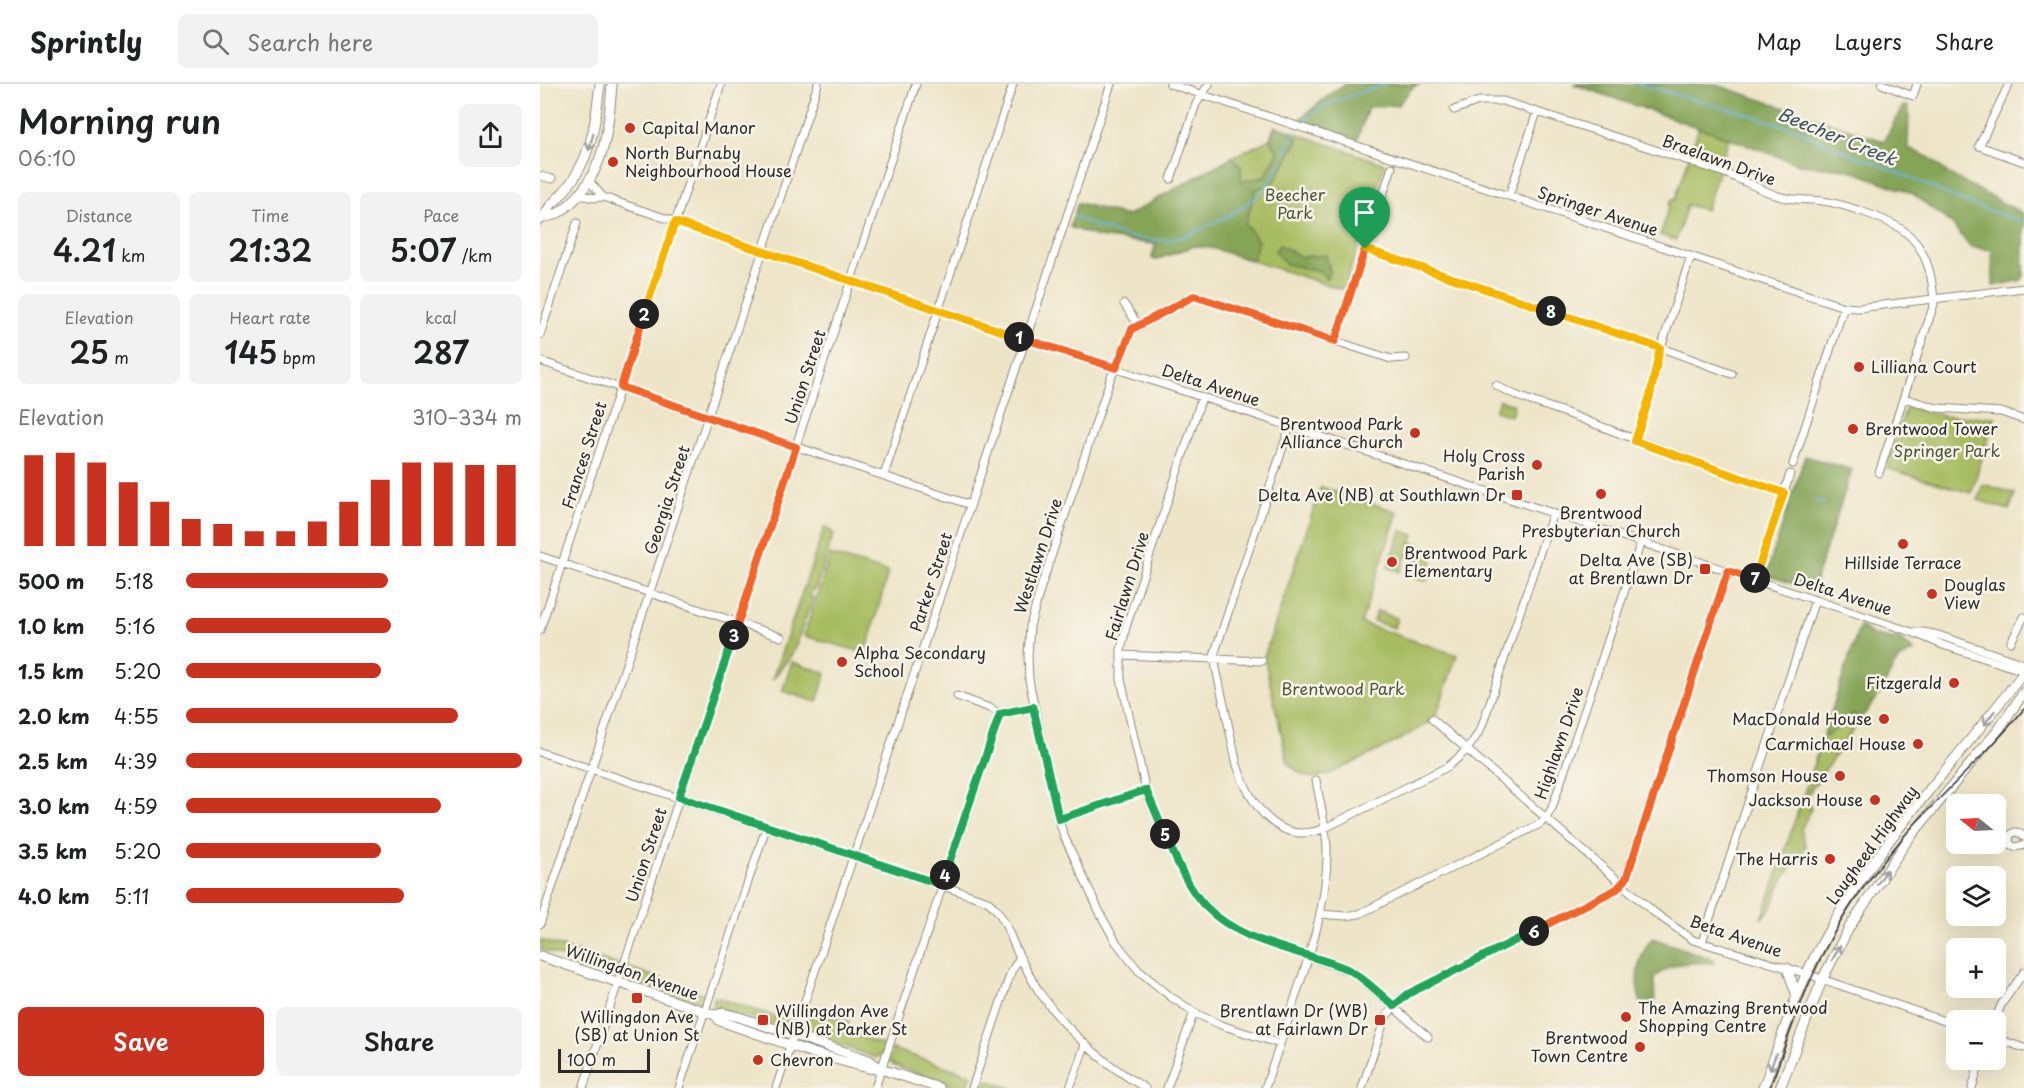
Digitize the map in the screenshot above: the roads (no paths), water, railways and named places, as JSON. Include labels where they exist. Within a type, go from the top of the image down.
[{"type":"main road","points":[[542,218],[548,208],[567,189],[582,166],[595,125],[598,84]]},
{"type":"main road","points":[[542,218],[554,216],[579,195],[590,181],[603,153],[607,137],[612,84]]},
{"type":"main road","name":"Lougheed Highway","points":[[1763,1088],[1797,996],[1829,930],[1863,877],[2024,671]]},
{"type":"main road","name":"Lougheed Highway","points":[[1780,1088],[1822,980],[1850,926],[1907,842],[1999,729],[2024,692]]},
{"type":"main road","name":"Willingdon Avenue","points":[[540,956],[710,1014],[723,1013],[740,1017],[792,1040],[868,1068],[881,1069],[939,1088]]},
{"type":"main road","points":[[1787,968],[1797,996]]},
{"type":"street","name":"Frances Street","points":[[540,630],[721,84]]},
{"type":"street","name":"Georgia Street","points":[[540,924],[818,84]]},
{"type":"street","name":"Union Street","points":[[583,1088],[916,84]]},
{"type":"street","points":[[884,475],[1013,84]]},
{"type":"street","name":"Parker Street","points":[[777,1088],[1111,84]]},
{"type":"street","name":"Springer Avenue","points":[[1170,84],[1844,307],[1858,308],[2024,288]]},
{"type":"street","points":[[1171,178],[1196,104],[1209,84]]},
{"type":"street","points":[[1882,84],[1913,96],[1917,84]]},
{"type":"street","points":[[2009,84],[1979,146],[2024,162]]},
{"type":"street","name":"Braelawn Drive","points":[[1454,110],[1479,101],[1503,101],[1720,172],[1777,196],[1830,202],[1892,224],[1905,231],[1918,244],[1925,256],[1934,298]]},
{"type":"street","points":[[1509,196],[1537,112]]},
{"type":"street","points":[[1335,341],[1392,167]]},
{"type":"street","points":[[540,176],[552,179]]},
{"type":"street","points":[[590,181],[603,197]]},
{"type":"street","name":"Delta Avenue","points":[[579,195],[603,197],[2024,671]]},
{"type":"street","points":[[540,335],[578,223]]},
{"type":"street","points":[[1365,249],[1732,374]]},
{"type":"street","points":[[1635,441],[1650,396],[1660,348],[1691,256]]},
{"type":"street","points":[[1124,304],[1139,326],[1188,298],[1196,296],[1391,360],[1406,358]]},
{"type":"street","points":[[1879,473],[1934,298]]},
{"type":"street","points":[[1793,464],[1844,307]]},
{"type":"street","name":"Westlawn Drive","points":[[1139,326],[1130,332],[1112,377],[1033,613],[1028,656],[1033,707],[1059,819],[1069,848],[1116,942],[1143,975],[1170,997],[1221,1025],[1280,1044]]},
{"type":"street","points":[[540,360],[971,505]]},
{"type":"street","points":[[1496,385],[1507,392],[1635,441],[1784,493]]},
{"type":"street","name":"Fairlawn Drive","points":[[1202,397],[1126,627],[1121,655],[1122,685],[1146,790],[1184,875],[1205,906],[1242,933],[1354,973],[1428,1037]]},
{"type":"street","points":[[1904,398],[1937,408],[2001,412],[2024,420]]},
{"type":"street","points":[[1290,426],[1214,659],[1237,765],[1251,799],[1261,812],[1281,826],[1316,832],[1448,767],[1468,750],[1482,726],[1553,513]]},
{"type":"street","points":[[1755,580],[1790,474]]},
{"type":"street","name":"Highlawn Drive","points":[[1321,914],[1345,916],[1359,914],[1540,824],[1546,818],[1552,808],[1641,542]]},
{"type":"street","points":[[540,556],[781,637]]},
{"type":"street","points":[[1362,1088],[1383,1025],[1394,1006],[1408,994],[1617,889],[1622,884],[1627,876],[1728,571]]},
{"type":"street","points":[[1702,942],[1815,600]]},
{"type":"street","points":[[2012,642],[2024,617]]},
{"type":"street","name":"Delta Avenue","points":[[1912,632],[1938,635],[2024,664]]},
{"type":"street","points":[[1121,655],[1262,661]]},
{"type":"street","points":[[957,696],[1000,714],[1033,707]]},
{"type":"street","points":[[875,1088],[1000,714]]},
{"type":"street","name":"Beta Avenue","points":[[1432,719],[1622,884],[1686,936],[1807,974],[1946,1023]]},
{"type":"street","points":[[540,752],[993,904],[1039,992],[1063,1022],[1085,1045],[1119,1072],[1145,1088]]},
{"type":"street","points":[[1265,1088],[1321,914],[1327,851],[1316,780]]},
{"type":"street","points":[[1059,819],[1146,790]]},
{"type":"street","points":[[680,1088],[710,1014],[766,828]]},
{"type":"street","points":[[2024,837],[2015,832],[2009,840],[2015,848],[2024,845]]},
{"type":"street","points":[[972,1088],[1011,972],[1020,957]]},
{"type":"street","points":[[1999,1010],[2024,972]]},
{"type":"street","points":[[1167,1088],[1194,1011]]},
{"type":"street","points":[[2006,1042],[2024,1048]]},
{"type":"street","points":[[1070,1088],[1085,1045]]},
{"type":"street","points":[[1972,1088],[1978,1070]]},
{"type":"waterway","name":"Beecher Creek","points":[[1298,125],[1329,104],[1384,84]]},
{"type":"waterway","name":"Beecher Creek","points":[[1638,84],[1798,130],[1969,204],[2024,222]]},
{"type":"waterway","name":"Beecher Creek","points":[[1075,217],[1109,231],[1144,240],[1168,240],[1188,235],[1234,213],[1260,193],[1277,169],[1295,131]]},
{"type":"waterway","points":[[1814,500],[1824,503]]},
{"type":"railway","points":[[1770,1088],[1810,982],[1834,933],[1852,904],[1905,835],[1996,742],[2024,709]]},
{"type":"place","name":"Capital Manor","points":[[630,128]]},
{"type":"place","name":"North Burnaby Neighbourhood House","points":[[613,162]]},
{"type":"place","name":"Lilliana Court","points":[[1859,367]]},
{"type":"place","name":"Brentwood Tower","points":[[1853,429]]},
{"type":"place","name":"Brentwood Park Alliance Church","points":[[1415,433]]},
{"type":"place","name":"Holy Cross Parish","points":[[1537,465]]},
{"type":"place","name":"Brentwood Presbyterian Church","points":[[1601,494]]},
{"type":"place","name":"Delta Ave (NB) at Southlawn Dr","points":[[1517,495]]},
{"type":"place","name":"Hillside Terrace","points":[[1903,544]]},
{"type":"place","name":"Brentwood Park Elementary","points":[[1392,562]]},
{"type":"place","name":"Delta Ave (SB) at Brentlawn Dr","points":[[1705,569]]},
{"type":"place","name":"Douglas View","points":[[1932,594]]},
{"type":"place","name":"Alpha Secondary School","points":[[842,662]]},
{"type":"place","name":"Fitzgerald","points":[[1954,683]]},
{"type":"place","name":"MacDonald House","points":[[1884,719]]},
{"type":"place","name":"Carmichael House","points":[[1918,744]]},
{"type":"place","name":"Thomson House","points":[[1840,776]]},
{"type":"place","name":"Jackson House","points":[[1875,800]]},
{"type":"place","name":"The Harris","points":[[1830,859]]},
{"type":"place","name":"Willingdon Ave (SB) at Union St","points":[[637,998]]},
{"type":"place","name":"The Amazing Brentwood Shopping Centre","points":[[1626,1017]]},
{"type":"place","name":"Willingdon Ave (NB) at Parker St","points":[[763,1020]]},
{"type":"place","name":"Brentlawn Dr (WB) at Fairlawn Dr","points":[[1380,1020]]},
{"type":"place","name":"Brentwood Town Centre","points":[[1640,1047]]},
{"type":"place","name":"Chevron","points":[[758,1060]]},
{"type":"park label","name":"Beecher Park","points":[[1295,204]]},
{"type":"park label","name":"Springer Park","points":[[1947,451]]},
{"type":"park label","name":"Brentwood Park","points":[[1343,689]]}]
